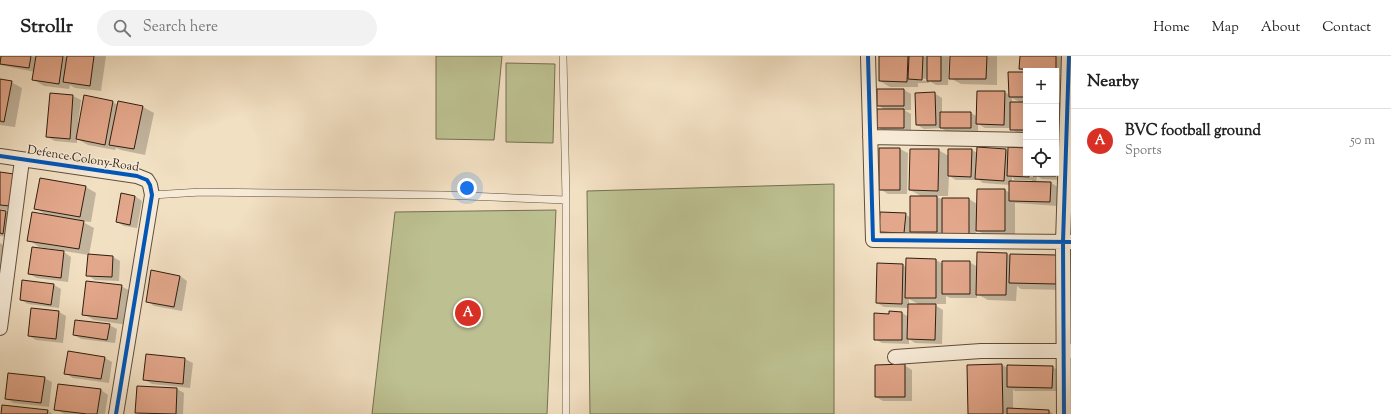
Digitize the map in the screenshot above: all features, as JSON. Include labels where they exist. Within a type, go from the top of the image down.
[{"type":"street","points":[[868,56],[873,240],[1067,242]]},
{"type":"street","points":[[1064,414],[1067,351],[1065,140],[1069,56]]},
{"type":"street","points":[[870,137],[1023,140]]},
{"type":"street","name":"Defence Colony Road","points":[[0,156],[137,176],[147,180],[150,185],[152,195]]},
{"type":"street","points":[[0,328],[22,160]]},
{"type":"street","points":[[116,414],[152,195]]},
{"type":"street","points":[[895,357],[981,351],[1067,351]]},
{"type":"lane","points":[[563,56],[566,200],[566,414]]},
{"type":"lane","points":[[152,195],[201,192],[419,194],[566,200]]},
{"type":"green space","points":[[436,56],[502,56],[494,140],[436,139]]},
{"type":"green space","points":[[506,63],[555,64],[553,143],[506,142]]},
{"type":"green space","points":[[834,184],[834,414],[590,414],[587,191]]},
{"type":"green space","points":[[556,210],[547,414],[372,414],[395,212]]},
{"type":"building","points":[[1,56],[31,56],[29,68],[0,64]]},
{"type":"building","points":[[36,56],[63,56],[59,84],[32,80]]},
{"type":"building","points":[[67,56],[94,56],[90,86],[63,82]]},
{"type":"building","points":[[879,56],[908,56],[907,82],[879,81]]},
{"type":"building","points":[[909,56],[923,56],[922,80],[908,79]]},
{"type":"building","points":[[927,56],[941,56],[941,81],[927,81]]},
{"type":"building","points":[[950,56],[987,56],[986,79],[949,79]]},
{"type":"building","points":[[1020,56],[1056,56],[1056,68],[1019,69]]},
{"type":"building","points":[[1008,72],[1023,72],[1023,97],[1009,97]]},
{"type":"building","points":[[0,79],[12,81],[4,122],[0,121]]},
{"type":"building","points":[[877,89],[904,89],[904,106],[877,106]]},
{"type":"building","points":[[977,91],[1005,91],[1004,125],[976,124]]},
{"type":"building","points":[[935,92],[936,125],[916,125],[915,93]]},
{"type":"building","points":[[50,93],[73,95],[70,139],[46,137]]},
{"type":"building","points":[[84,95],[113,101],[105,145],[76,139]]},
{"type":"building","points":[[118,101],[143,106],[134,149],[109,145]]},
{"type":"building","points":[[1010,102],[1023,102],[1023,130],[1010,130]]},
{"type":"building","points":[[877,109],[904,109],[904,128],[877,128]]},
{"type":"building","points":[[940,112],[971,112],[971,128],[940,128]]},
{"type":"building","points":[[977,147],[1006,149],[1004,181],[975,179]]},
{"type":"building","points":[[1008,147],[1023,148],[1023,176],[1029,177],[1007,176]]},
{"type":"building","points":[[879,148],[900,148],[900,190],[879,190]]},
{"type":"building","points":[[910,149],[939,149],[938,191],[909,190]]},
{"type":"building","points":[[948,149],[972,149],[971,177],[948,176]]},
{"type":"building","points":[[0,172],[14,174],[10,206],[0,205]]},
{"type":"building","points":[[40,178],[86,186],[80,217],[34,209]]},
{"type":"building","points":[[1009,181],[1051,182],[1050,202],[1009,201]]},
{"type":"building","points":[[977,189],[1005,189],[1005,231],[976,231]]},
{"type":"building","points":[[121,193],[135,196],[130,225],[116,222]]},
{"type":"building","points":[[910,196],[937,196],[937,232],[910,232]]},
{"type":"building","points":[[942,198],[969,198],[969,234],[942,234]]},
{"type":"building","points":[[0,210],[6,211],[3,234],[0,233]]},
{"type":"building","points":[[32,212],[84,221],[79,249],[27,241]]},
{"type":"building","points":[[880,212],[906,213],[904,233],[879,232]]},
{"type":"building","points":[[32,247],[64,251],[61,278],[28,274]]},
{"type":"building","points":[[977,252],[1007,253],[1006,295],[976,295]]},
{"type":"building","points":[[88,254],[113,256],[112,277],[86,276]]},
{"type":"building","points":[[1010,254],[1057,255],[1056,284],[1009,283]]},
{"type":"building","points":[[906,258],[936,259],[936,298],[905,298]]},
{"type":"building","points":[[942,261],[970,261],[970,294],[942,294]]},
{"type":"building","points":[[877,263],[903,264],[902,304],[876,303]]},
{"type":"building","points":[[151,270],[180,276],[174,307],[146,302]]},
{"type":"building","points":[[22,280],[54,284],[51,305],[20,300]]},
{"type":"building","points":[[86,281],[122,285],[117,319],[82,315]]},
{"type":"building","points":[[908,304],[936,304],[935,340],[907,339]]},
{"type":"building","points":[[31,308],[59,311],[56,339],[28,336]]},
{"type":"building","points":[[889,311],[902,312],[902,340],[874,340],[874,313],[889,314]]},
{"type":"building","points":[[75,320],[110,324],[107,340],[73,335]]},
{"type":"building","points":[[68,351],[105,357],[101,379],[64,374]]},
{"type":"building","points":[[146,354],[185,358],[183,384],[143,380]]},
{"type":"building","points":[[905,364],[905,397],[875,397],[875,365]]},
{"type":"building","points":[[1002,364],[1003,414],[968,414],[967,365]]},
{"type":"building","points":[[1007,365],[1053,366],[1052,388],[1007,387]]},
{"type":"building","points":[[8,373],[45,377],[41,403],[5,399]]},
{"type":"building","points":[[58,384],[101,389],[97,414],[54,410]]},
{"type":"building","points":[[137,386],[177,388],[176,414],[135,413]]},
{"type":"building","points":[[2,405],[48,410],[47,414],[1,414]]},
{"type":"building","points":[[1007,408],[1049,410],[1049,414],[1007,414]]},
{"type":"cycle path","points":[[868,56],[873,240],[1071,242]]},
{"type":"cycle path","points":[[1064,414],[1063,242],[1069,56]]},
{"type":"cycle path","points":[[0,156],[137,176],[147,180],[150,185],[152,195],[116,414]]},
{"type":"place","name":"BVC football ground","points":[[468,313]]}]
